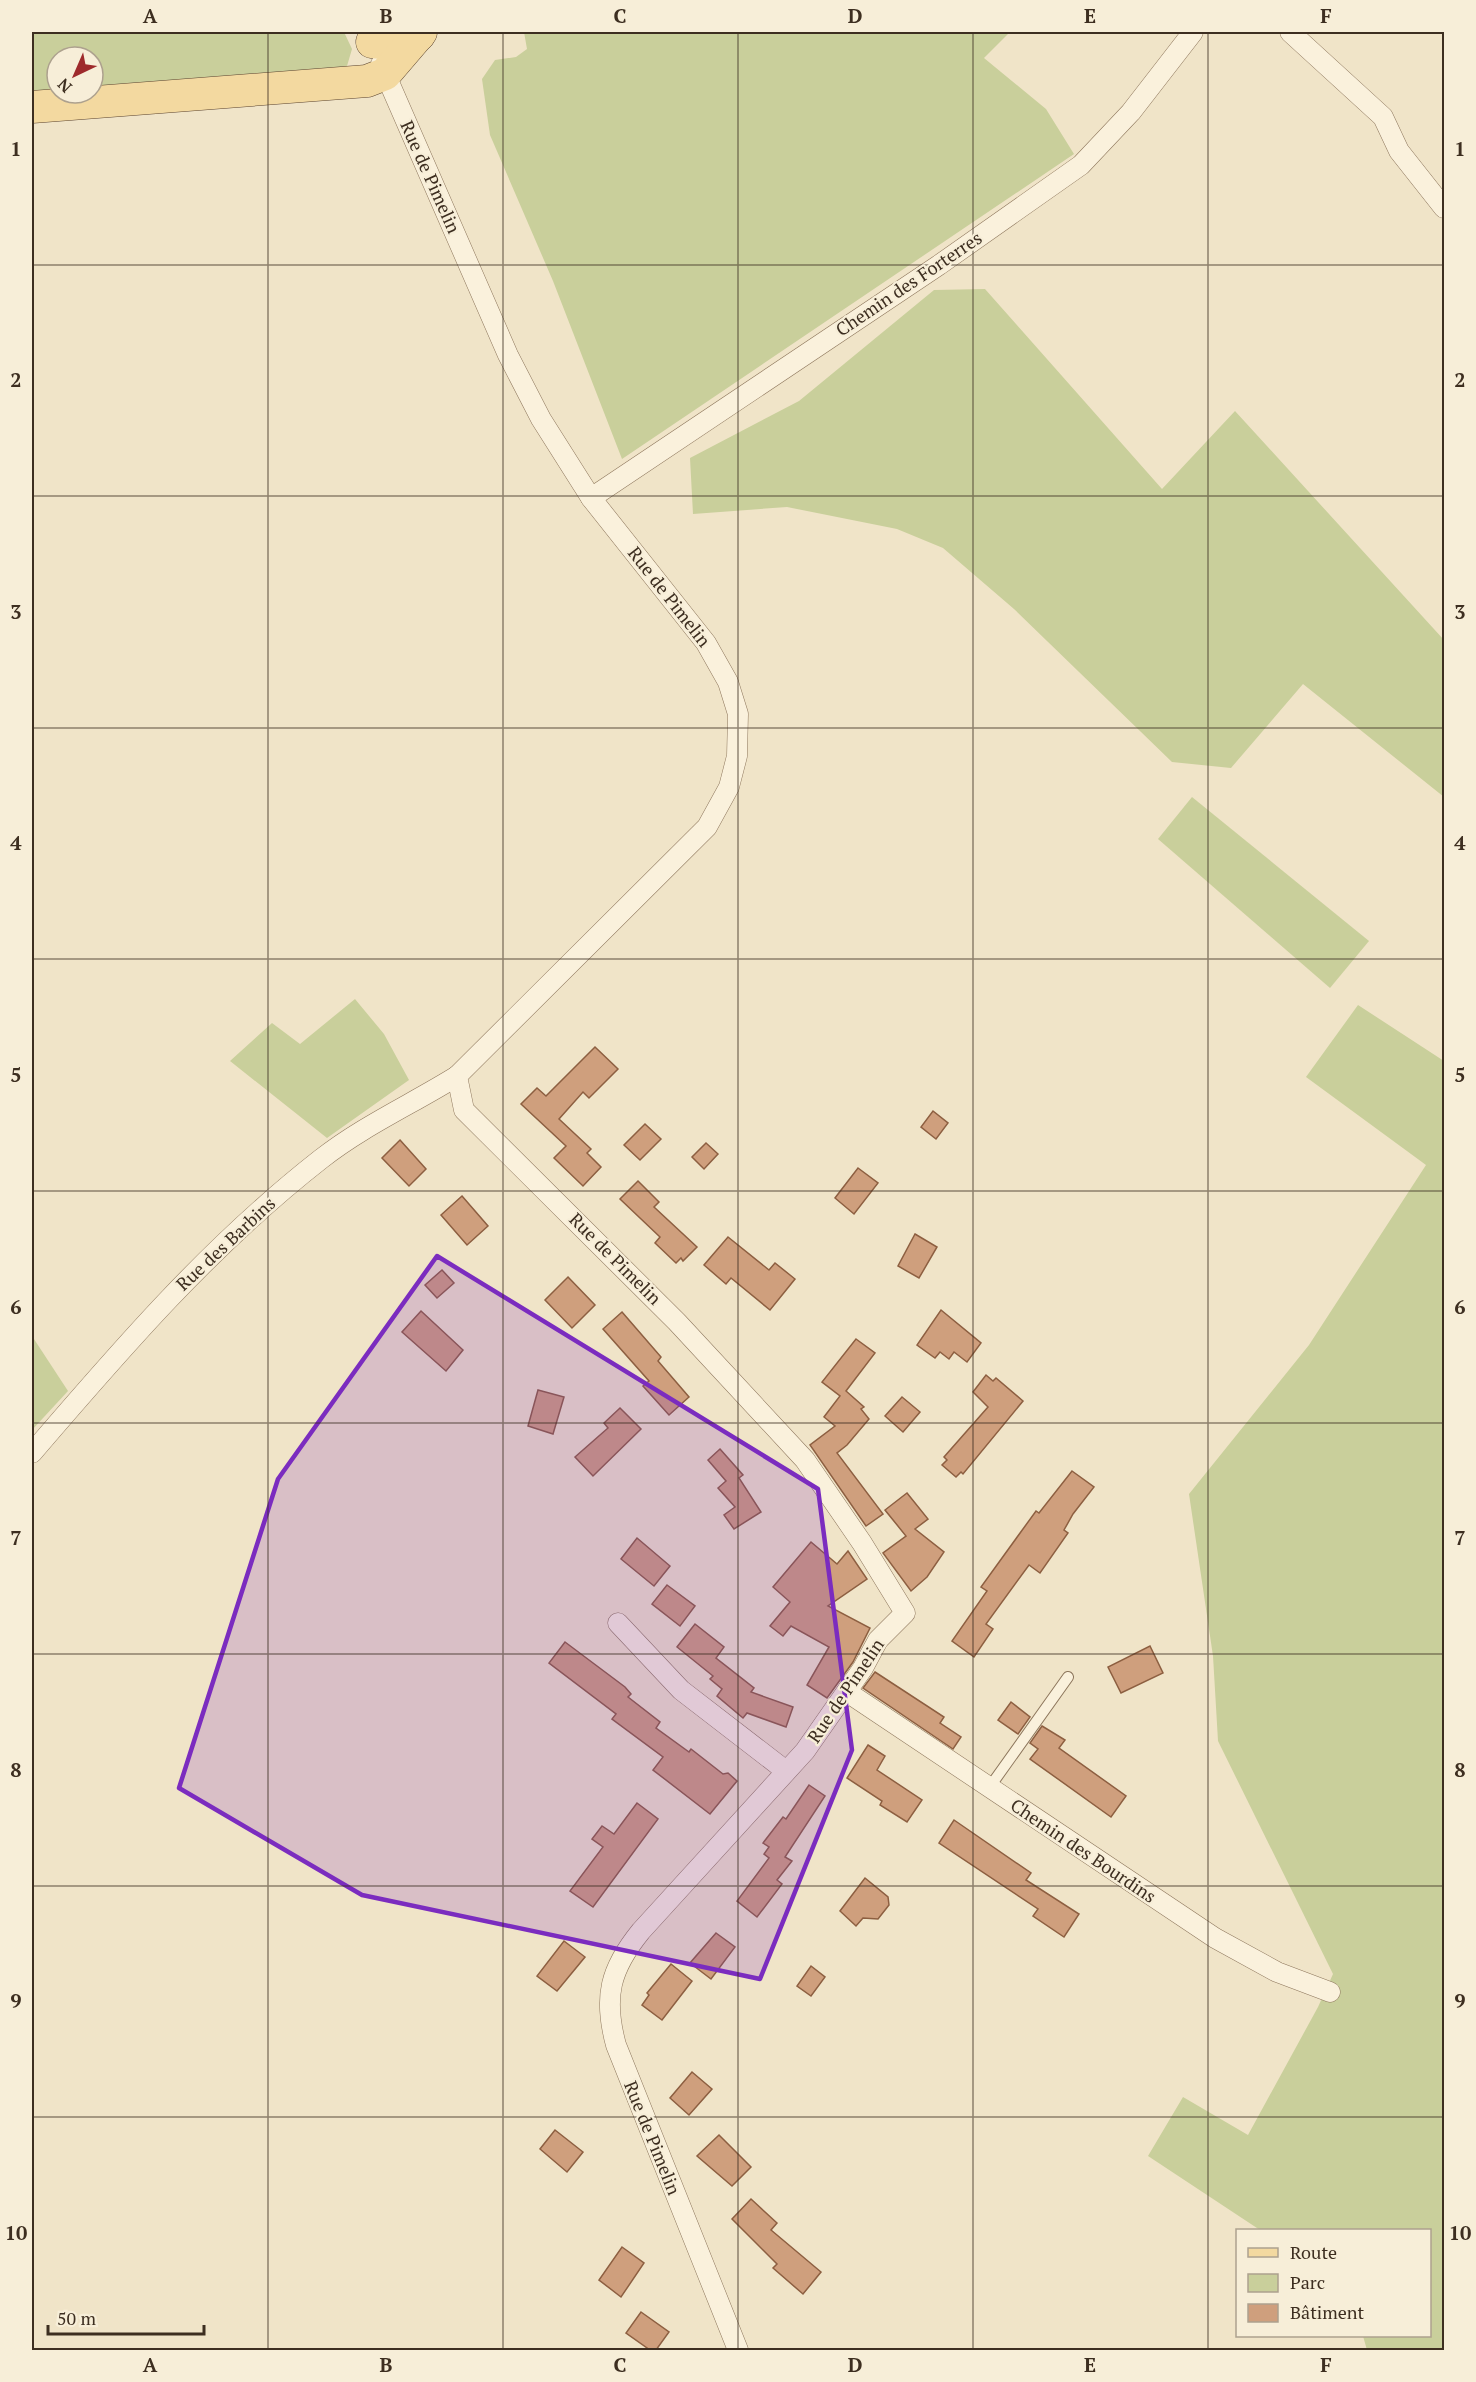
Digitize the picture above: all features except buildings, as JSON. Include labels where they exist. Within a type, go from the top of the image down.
[{"type":"main road","points":[[370,37],[392,44],[420,33]]},
{"type":"main road","points":[[32,106],[367,81],[385,74],[420,33]]},
{"type":"street","name":"Chemin des Forterres","points":[[591,498],[939,265],[1081,165],[1131,112],[1193,32]]},
{"type":"street","points":[[1290,32],[1383,117],[1399,151],[1444,207]]},
{"type":"street","name":"Rue de Pimelin","points":[[370,37],[508,355],[541,419],[591,498],[706,643],[728,682],[738,714],[737,756],[729,787],[707,826],[457,1076]]},
{"type":"street","points":[[457,1076],[464,1110]]},
{"type":"street","name":"Rue des Barbins","points":[[32,1454],[157,1310],[239,1228],[322,1158],[376,1122],[457,1076]]},
{"type":"street","name":"Rue de Pimelin","points":[[435,1090],[464,1110],[745,1393],[805,1461],[862,1543],[905,1613],[878,1640],[822,1731],[629,1946],[613,1973],[612,2030],[619,2055],[738,2350]]},
{"type":"street","points":[[618,1623],[681,1690],[786,1771]]},
{"type":"street","name":"Chemin des Bourdins","points":[[847,1692],[1215,1938],[1277,1972],[1330,1992]]},
{"type":"lane","points":[[989,1788],[1068,1677]]},
{"type":"highlighted area","points":[[437,1256],[818,1489],[852,1750],[760,1979],[362,1895],[179,1788],[278,1479]]},
{"type":"green space","points":[[32,32],[344,32],[352,49],[347,66],[338,73],[105,92],[105,45],[45,45],[45,95],[32,97]]},
{"type":"green space","points":[[524,32],[1010,32],[984,58],[1046,109],[1074,154],[622,459],[553,281],[490,135],[482,79],[495,60],[516,57],[527,49]]},
{"type":"green space","points":[[985,289],[1162,489],[1235,411],[1444,640],[1444,797],[1303,684],[1231,768],[1172,762],[1014,609],[943,548],[897,529],[787,507],[693,514],[690,458],[799,401],[934,290]]},
{"type":"green space","points":[[1192,797],[1369,941],[1330,988],[1158,839]]},
{"type":"green space","points":[[355,999],[384,1034],[409,1080],[327,1138],[230,1061],[272,1023],[300,1044]]},
{"type":"green space","points":[[1358,1005],[1444,1061],[1444,2350],[1367,2350],[1363,2337],[1431,2337],[1431,2229],[1258,2229],[1148,2156],[1183,2097],[1248,2135],[1318,2007],[1333,1974],[1218,1741],[1213,1656],[1189,1494],[1309,1345],[1426,1165],[1306,1077]]},
{"type":"green space","points":[[32,1336],[68,1391],[32,1430]]}]
